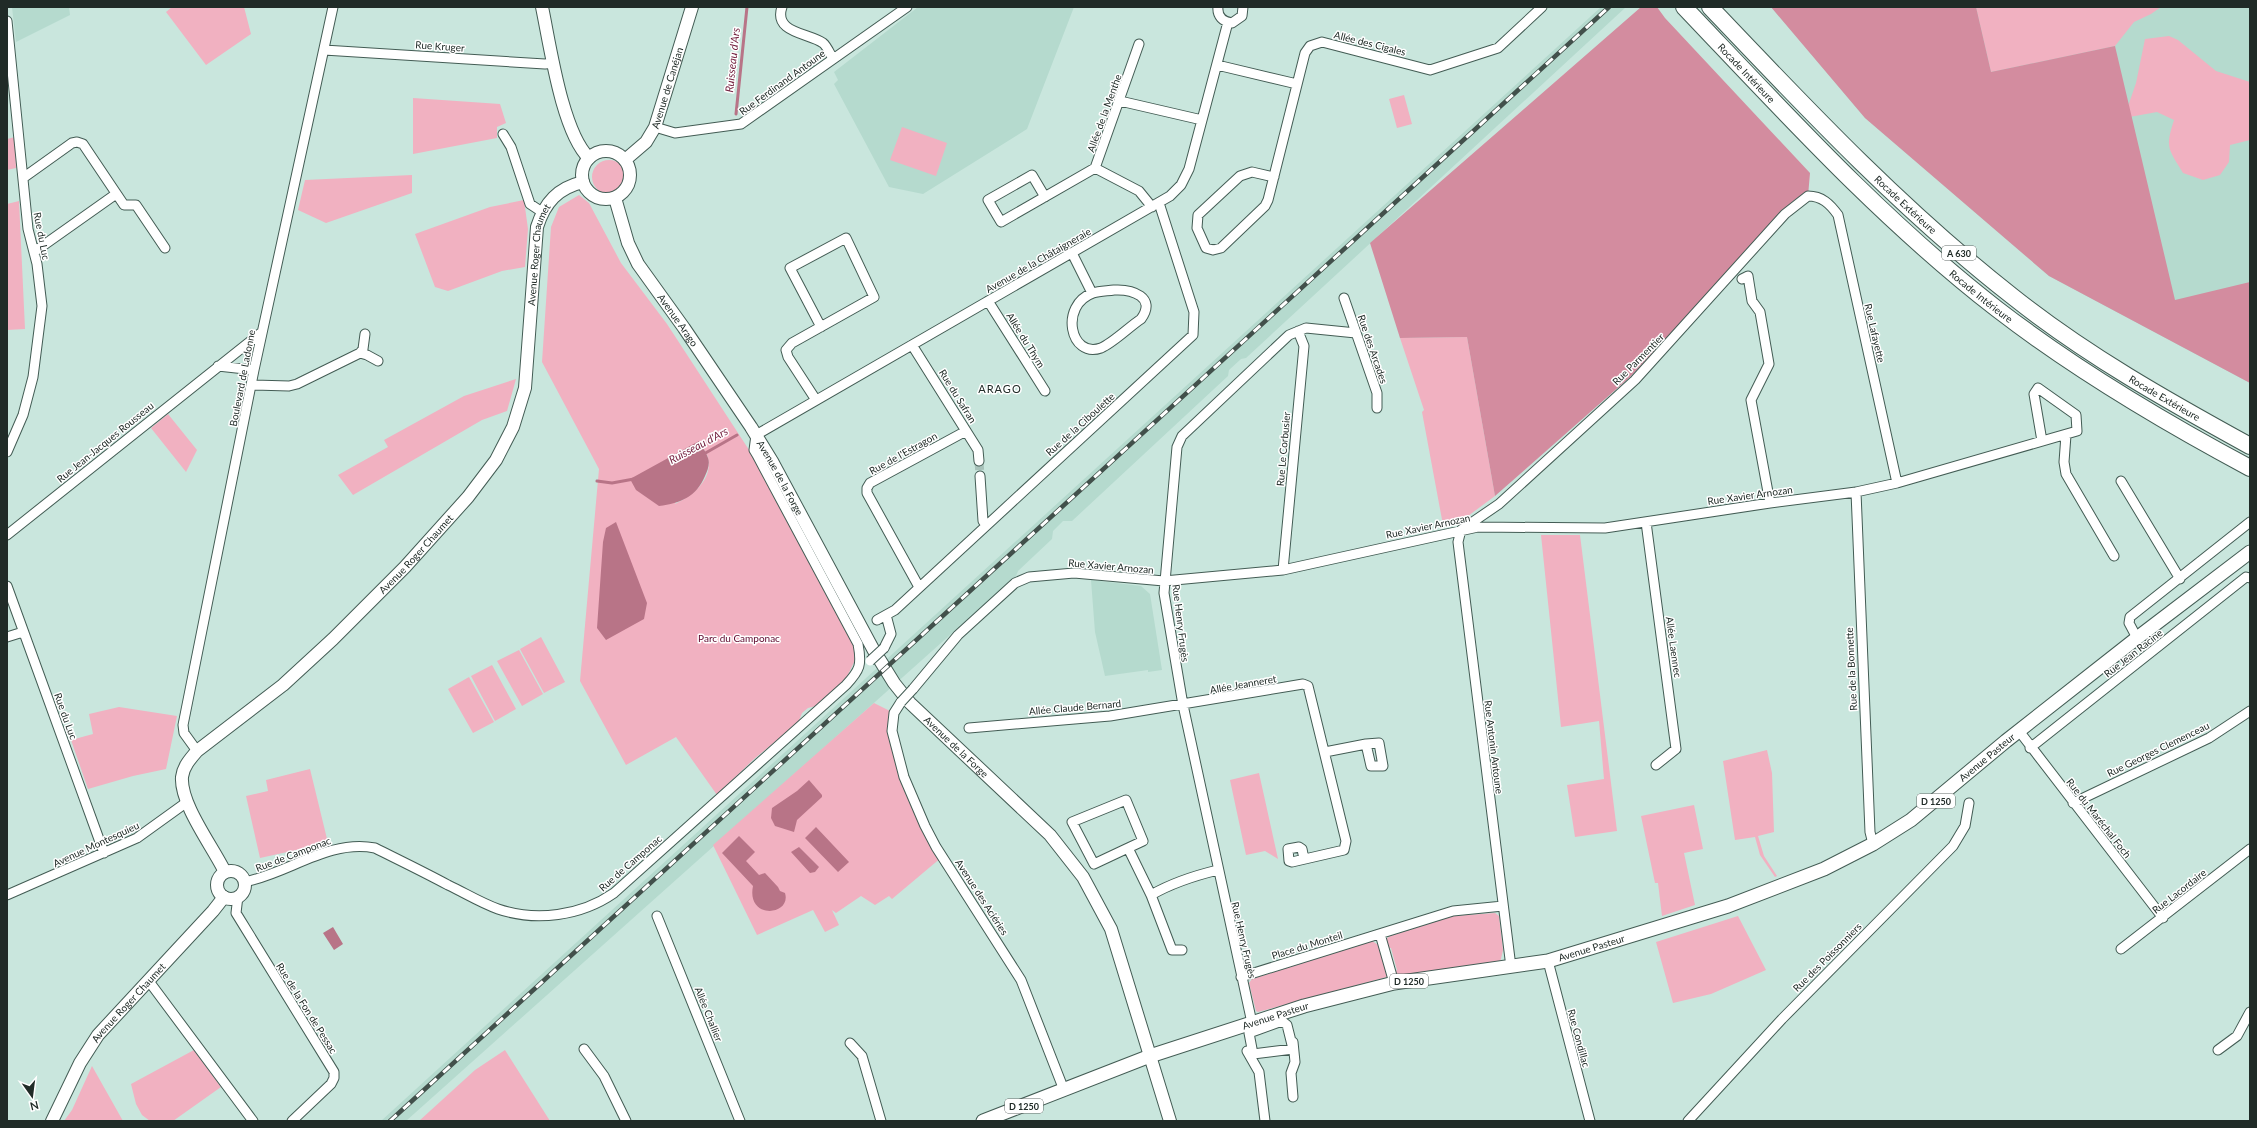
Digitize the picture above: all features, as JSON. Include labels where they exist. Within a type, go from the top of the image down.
[{"type":"highway","name":"Rocade Intérieure","points":[[1684,7],[1845,174],[1921,246],[1997,309],[2085,372],[2172,426],[2250,468]]},
{"type":"highway","name":"Rocade Extérieure","points":[[1710,7],[1859,162],[1936,233],[2013,297],[2085,349],[2150,390],[2250,446]]},
{"type":"main road","points":[[542,7],[564,107],[573,132],[584,153],[590,158]]},
{"type":"main road","name":"Avenue de Canéjan","points":[[625,160],[641,147],[655,127],[692,7]]},
{"type":"main road","points":[[608,151],[618,154],[625,160],[629,167],[630,182],[627,189],[615,198],[599,199],[592,195],[583,182],[584,167],[590,158],[598,153],[608,151]]},
{"type":"main road","name":"Avenue Roger Chaumet","points":[[225,872],[187,802],[183,790],[182,776],[187,762],[197,751],[283,685],[334,639],[405,567],[468,497],[496,460],[513,427],[525,388],[537,227],[542,212],[558,192],[568,186],[583,182]]},
{"type":"main road","name":"Avenue Arago","points":[[615,198],[628,244],[638,264],[684,328],[756,435]]},
{"type":"main road","name":"Avenue de la Forge","points":[[756,435],[773,463],[872,649],[900,692],[1050,835],[1083,877],[1111,929],[1170,1121]]},
{"type":"main road","name":"Avenue Pasteur","points":[[983,1121],[1150,1056],[1285,1012],[1394,983],[1548,961],[1728,906],[1766,893],[1824,869],[1873,844],[1930,806],[2019,731],[2137,638],[2250,553]]},
{"type":"main road","points":[[225,872],[237,872],[244,882],[243,890],[238,896],[231,898],[224,897],[218,890],[217,882],[225,872]]},
{"type":"main road","name":"Avenue Roger Chaumet","points":[[52,1121],[80,1063],[98,1035],[213,911],[224,897]]},
{"type":"street","name":"Boulevard de Ladonne","points":[[197,751],[184,733],[183,725],[254,370],[334,7]]},
{"type":"street","points":[[782,7],[780,12],[784,24],[795,32],[823,43],[833,59]]},
{"type":"street","name":"Rue Ferdinand Antoune","points":[[655,127],[675,133],[742,124],[907,7]]},
{"type":"street","points":[[1218,7],[1220,16],[1228,22],[1239,19],[1243,12],[1243,7]]},
{"type":"street","name":"Allée des Cigales","points":[[1274,177],[1252,172],[1240,176],[1198,215],[1197,228],[1206,248],[1213,250],[1221,248],[1265,206],[1274,177],[1305,53],[1310,46],[1322,42],[1430,70],[1498,48],[1542,7]]},
{"type":"street","name":"Rue du Luc","points":[[7,21],[28,229],[34,252],[42,306],[33,377],[24,415],[7,452]]},
{"type":"street","name":"Avenue de la Châtaigneraie","points":[[756,435],[1155,205],[1176,191],[1186,177],[1228,22]]},
{"type":"street","name":"Allée de la Menthe","points":[[1139,44],[1095,168],[1139,191],[1155,205]]},
{"type":"street","name":"Rue Kruger","points":[[324,50],[545,64],[554,63]]},
{"type":"street","points":[[1217,65],[1297,84]]},
{"type":"street","points":[[1120,101],[1202,120]]},
{"type":"street","points":[[503,134],[511,147],[530,204],[542,212]]},
{"type":"street","points":[[23,178],[72,143],[78,142],[83,144],[124,205],[136,205],[165,248]]},
{"type":"street","points":[[1045,197],[1032,175],[988,200],[1001,222],[1045,197],[1095,168]]},
{"type":"street","points":[[34,252],[116,194]]},
{"type":"street","name":"Rue Parmentier","points":[[1460,530],[1499,504],[1635,380],[1785,214],[1808,196],[1818,196]]},
{"type":"street","name":"Rue Lafayette","points":[[1818,196],[1832,206],[1838,215],[1897,483]]},
{"type":"street","name":"Rue de la Ciboulette","points":[[877,620],[895,610],[1193,335],[1194,312],[1155,205]]},
{"type":"street","points":[[816,400],[788,357],[786,350],[792,343],[874,297],[846,238],[790,268],[820,327]]},
{"type":"street","points":[[1072,253],[1092,293]]},
{"type":"street","points":[[1742,279],[1748,276],[1752,301],[1760,312],[1769,364],[1751,400],[1770,503]]},
{"type":"street","points":[[1114,290],[1133,291],[1139,294],[1145,304],[1144,315],[1106,345],[1096,349],[1085,346],[1073,332],[1072,319],[1076,306],[1092,293],[1114,290]]},
{"type":"street","name":"Rue des Arcades","points":[[1344,298],[1377,393],[1377,408]]},
{"type":"street","name":"Allée du Thym","points":[[988,301],[1045,391]]},
{"type":"street","name":"Rue Henry Frugès","points":[[1265,1121],[1259,1072],[1256,1064],[1248,1055],[1248,1024],[1241,977],[1183,705],[1164,593],[1177,447],[1182,436],[1289,335],[1306,328],[1356,333]]},
{"type":"street","name":"Rue Le Corbusier","points":[[1283,570],[1304,346],[1298,331]]},
{"type":"street","name":"Rue Jean-Jacques Rousseau","points":[[7,535],[262,332]]},
{"type":"street","points":[[252,385],[282,386],[297,384],[360,353],[363,349],[365,334]]},
{"type":"street","name":"Rue du Safran","points":[[912,345],[978,450],[979,462]]},
{"type":"street","points":[[360,353],[378,361]]},
{"type":"street","points":[[218,366],[254,370]]},
{"type":"street","points":[[2042,441],[2034,394],[2038,388],[2076,415],[2077,431],[2066,435],[2064,462],[2066,474],[2114,556]]},
{"type":"street","name":"Rue de l'Estragon","points":[[919,587],[867,493],[867,488],[870,483],[966,431]]},
{"type":"street","points":[[756,435],[754,450],[858,644],[865,662]]},
{"type":"street","name":"Rue Xavier Arnozan","points":[[894,713],[901,702],[958,635],[1015,583],[1029,577],[1074,573],[1164,582],[1283,570],[1478,527],[1605,528],[1770,503],[1856,492],[1897,483],[2066,435]]},
{"type":"street","points":[[980,476],[983,521],[986,525]]},
{"type":"street","points":[[2121,481],[2180,579]]},
{"type":"street","name":"Rue de la Bonnette","points":[[1856,492],[1858,583],[1869,824],[1873,844]]},
{"type":"street","name":"Allée Laennec","points":[[1646,522],[1676,749],[1656,765]]},
{"type":"street","points":[[2137,638],[2129,622],[2130,618],[2250,522]]},
{"type":"street","name":"Rue Antonin Antoune","points":[[1460,530],[1458,542],[1511,967]]},
{"type":"street","name":"Rue Jean Racine","points":[[2030,748],[2246,577],[2250,578]]},
{"type":"street","name":"Rue du Luc","points":[[7,586],[104,853]]},
{"type":"street","name":"Rue de Camponac","points":[[244,882],[267,877],[331,851],[367,846],[375,848],[497,908],[512,913],[541,916],[581,910],[606,899],[614,893],[846,685],[865,662],[884,648],[891,634],[886,615]]},
{"type":"street","points":[[7,637],[23,632]]},
{"type":"street","name":"Allée Jeanneret","points":[[1183,705],[1303,684],[1308,686],[1325,752]]},
{"type":"street","name":"Allée Claude Bernard","points":[[969,728],[1110,716],[1183,705]]},
{"type":"street","name":"Rue Georges Clemenceau","points":[[2073,803],[2209,738],[2250,711]]},
{"type":"street","name":"Avenue des Aciéries","points":[[894,713],[892,731],[904,778],[925,826],[957,882],[1002,947],[1022,980],[1064,1090]]},
{"type":"street","name":"Rue du Maréchal Foch","points":[[2019,731],[2030,748],[2163,918]]},
{"type":"street","points":[[1304,859],[1344,850],[1346,841],[1325,752],[1366,744]]},
{"type":"street","points":[[1126,800],[1143,841],[1128,848],[1094,864],[1072,822],[1126,800]]},
{"type":"street","name":"Avenue Montesquieu","points":[[7,895],[146,833],[187,802]]},
{"type":"street","name":"Rue des Poissonniers","points":[[1688,1121],[1782,1019],[1953,846],[1965,826],[1969,803]]},
{"type":"street","points":[[1128,848],[1151,895],[1172,950],[1182,950]]},
{"type":"street","name":"Rue Lacordaire","points":[[2121,949],[2163,918],[2250,849]]},
{"type":"street","points":[[1151,895],[1169,885],[1194,876],[1218,870]]},
{"type":"street","name":"Rue de la Fon de Pessac","points":[[238,896],[236,913],[334,1072],[334,1078],[331,1084],[292,1121]]},
{"type":"street","name":"Place du Monteil","points":[[1241,977],[1453,911],[1503,906]]},
{"type":"street","name":"Allée Challier","points":[[657,916],[740,1121]]},
{"type":"street","points":[[1380,934],[1394,983]]},
{"type":"street","name":"Rue Condillac","points":[[1548,961],[1590,1121]]},
{"type":"street","points":[[148,980],[253,1121]]},
{"type":"street","points":[[1285,1012],[1295,1049],[1295,1062],[1291,1073],[1293,1097]]},
{"type":"street","points":[[2218,1050],[2237,1036],[2250,1012]]},
{"type":"street","points":[[1282,1021],[1288,1025],[1293,1049],[1253,1054],[1249,1035],[1251,1032],[1282,1021]]},
{"type":"street","points":[[850,1042],[862,1056],[881,1121]]},
{"type":"street","points":[[584,1049],[604,1076],[626,1121]]},
{"type":"shaded area","points":[[12,7],[69,7],[70,15],[16,42]]},
{"type":"shaded area","points":[[918,7],[1074,7],[1027,129],[923,194],[889,187],[834,84],[838,80],[834,72]]},
{"type":"shaded area","points":[[1601,7],[1626,7],[1246,358],[1241,359],[1229,370],[1228,376],[1072,521],[1063,521],[1053,531],[1052,539],[1018,571],[1016,576],[406,1121],[381,1121]]},
{"type":"shaded area","points":[[1641,7],[1657,7],[1665,18],[1810,173],[1808,196],[1797,198],[1786,207],[1736,264],[1630,377],[1495,496],[1467,337],[1400,338],[1370,243]]},
{"type":"shaded area","points":[[1771,7],[2250,7],[2250,383],[2049,276],[1865,118]]},
{"type":"shaded area","points":[[1771,7],[1976,7],[1991,72],[2115,46],[2175,300],[2250,282],[2250,383],[2049,276],[1865,118]]},
{"type":"shaded area","points":[[1091,580],[1141,586],[1150,594],[1162,670],[1148,672],[1148,670],[1105,676],[1095,632]]},
{"type":"green space","points":[[172,7],[244,7],[251,34],[206,65],[166,12]]},
{"type":"green space","points":[[1976,7],[2161,7],[2151,14],[2134,22],[2115,46],[1991,72]]},
{"type":"green space","points":[[2169,36],[2178,40],[2216,71],[2250,82],[2250,140],[2230,145],[2229,162],[2220,175],[2203,180],[2183,173],[2171,153],[2170,148],[2169,142],[2174,120],[2157,112],[2124,118],[2136,83],[2145,39]]},
{"type":"green space","points":[[1404,95],[1412,124],[1397,128],[1389,99]]},
{"type":"green space","points":[[413,98],[500,104],[506,123],[497,127],[497,138],[413,154]]},
{"type":"green space","points":[[902,127],[947,143],[936,176],[890,160]]},
{"type":"green space","points":[[15,137],[16,168],[7,170],[7,139]]},
{"type":"green space","points":[[606,160],[612,160],[621,165],[625,171],[625,183],[621,189],[612,194],[606,194],[597,189],[592,180],[592,174],[597,165]]},
{"type":"green space","points":[[412,175],[412,193],[326,223],[298,210],[305,180]]},
{"type":"green space","name":"Parc du Camponac","points":[[579,195],[589,203],[621,263],[667,324],[753,456],[850,633],[855,649],[855,660],[846,679],[816,706],[808,708],[802,713],[798,723],[754,759],[717,795],[676,737],[626,765],[580,681],[599,469],[542,362],[551,227],[559,207]],"holes":[[[699,441],[708,458],[709,466],[707,473],[700,486],[694,492],[682,501],[675,504]]]},
{"type":"green space","points":[[524,200],[528,229],[525,267],[502,271],[448,291],[435,287],[415,234],[490,207]]},
{"type":"green space","points":[[19,201],[25,329],[7,330],[7,204]]},
{"type":"green space","points":[[1467,337],[1495,496],[1468,516],[1443,525],[1422,412],[1424,410],[1400,338]]},
{"type":"green space","points":[[516,379],[507,411],[482,420],[353,495],[338,475],[388,447],[384,440],[464,396]]},
{"type":"green space","points":[[168,414],[197,450],[186,472],[151,428]]},
{"type":"green space","points":[[1541,535],[1580,535],[1617,831],[1575,837],[1567,785],[1604,779],[1599,721],[1561,727]]},
{"type":"green space","points":[[541,637],[565,682],[544,693],[520,649]]},
{"type":"green space","points":[[519,650],[543,694],[522,706],[497,661]]},
{"type":"green space","points":[[492,665],[516,709],[495,721],[471,676]]},
{"type":"green space","points":[[469,677],[494,722],[473,733],[448,689]]},
{"type":"green space","points":[[874,703],[894,713],[904,777],[942,857],[892,899],[889,896],[875,905],[861,896],[836,913],[832,910],[839,925],[825,932],[813,910],[757,935],[713,845]]},
{"type":"green space","points":[[119,707],[177,716],[166,769],[133,776],[88,789],[71,740],[93,734],[89,714]]},
{"type":"green space","points":[[1767,750],[1772,773],[1774,832],[1758,836],[1764,856],[1777,876],[1775,877],[1760,855],[1755,837],[1735,840],[1723,761]]},
{"type":"green space","points":[[310,769],[328,843],[260,858],[246,796],[268,791],[266,780]]},
{"type":"green space","points":[[1259,773],[1278,859],[1265,851],[1246,855],[1230,780]]},
{"type":"green space","points":[[1694,805],[1703,849],[1684,853],[1695,905],[1662,916],[1658,883],[1655,883],[1641,816]]},
{"type":"green space","points":[[1495,913],[1499,916],[1503,950],[1500,963],[1399,975],[1394,971],[1397,970],[1391,948],[1388,948],[1386,939],[1390,936],[1453,916]]},
{"type":"green space","points":[[1738,916],[1766,970],[1711,994],[1673,1003],[1656,942]]},
{"type":"green space","points":[[1372,941],[1380,946],[1388,974],[1387,977],[1258,1012],[1256,1011],[1249,983],[1252,979]]},
{"type":"green space","points":[[194,1050],[221,1087],[173,1121],[150,1121],[142,1115],[136,1104],[131,1084]]},
{"type":"green space","points":[[505,1050],[550,1121],[419,1121],[475,1070]]},
{"type":"green space","points":[[92,1066],[123,1121],[64,1121],[72,1110]]},
{"type":"water","points":[[699,441],[709,460],[709,464],[701,483],[687,498],[674,503],[659,506],[636,490],[630,479]]},
{"type":"water","points":[[616,522],[647,603],[644,619],[606,640],[597,628],[603,542],[606,528]]},
{"type":"water","points":[[809,780],[822,795],[822,797],[797,820],[794,832],[775,826],[771,818],[772,808],[797,791]]},
{"type":"water","points":[[816,827],[849,862],[838,872],[805,838]]},
{"type":"water","points":[[739,836],[755,852],[746,861],[759,875],[765,873],[780,891],[785,893],[785,901],[782,906],[776,910],[769,911],[756,905],[753,897],[753,886],[722,853]]},
{"type":"water","points":[[799,847],[819,867],[815,872],[810,873],[791,852]]},
{"type":"water","points":[[333,927],[343,944],[334,950],[323,933]]},
{"type":"waterway","name":"Ruisseau d'Ars","points":[[736,114],[747,7]]},
{"type":"waterway","name":"Ruisseau d'Ars","points":[[702,455],[737,435]]},
{"type":"waterway","name":"Ruisseau d'Ars","points":[[597,481],[612,483],[634,479]]},
{"type":"tunnel","points":[[979,461],[980,476]]},
{"type":"railway","points":[[390,1121],[1609,7]]},
{"type":"district","name":"ARAGO","points":[[1000,388]]}]
